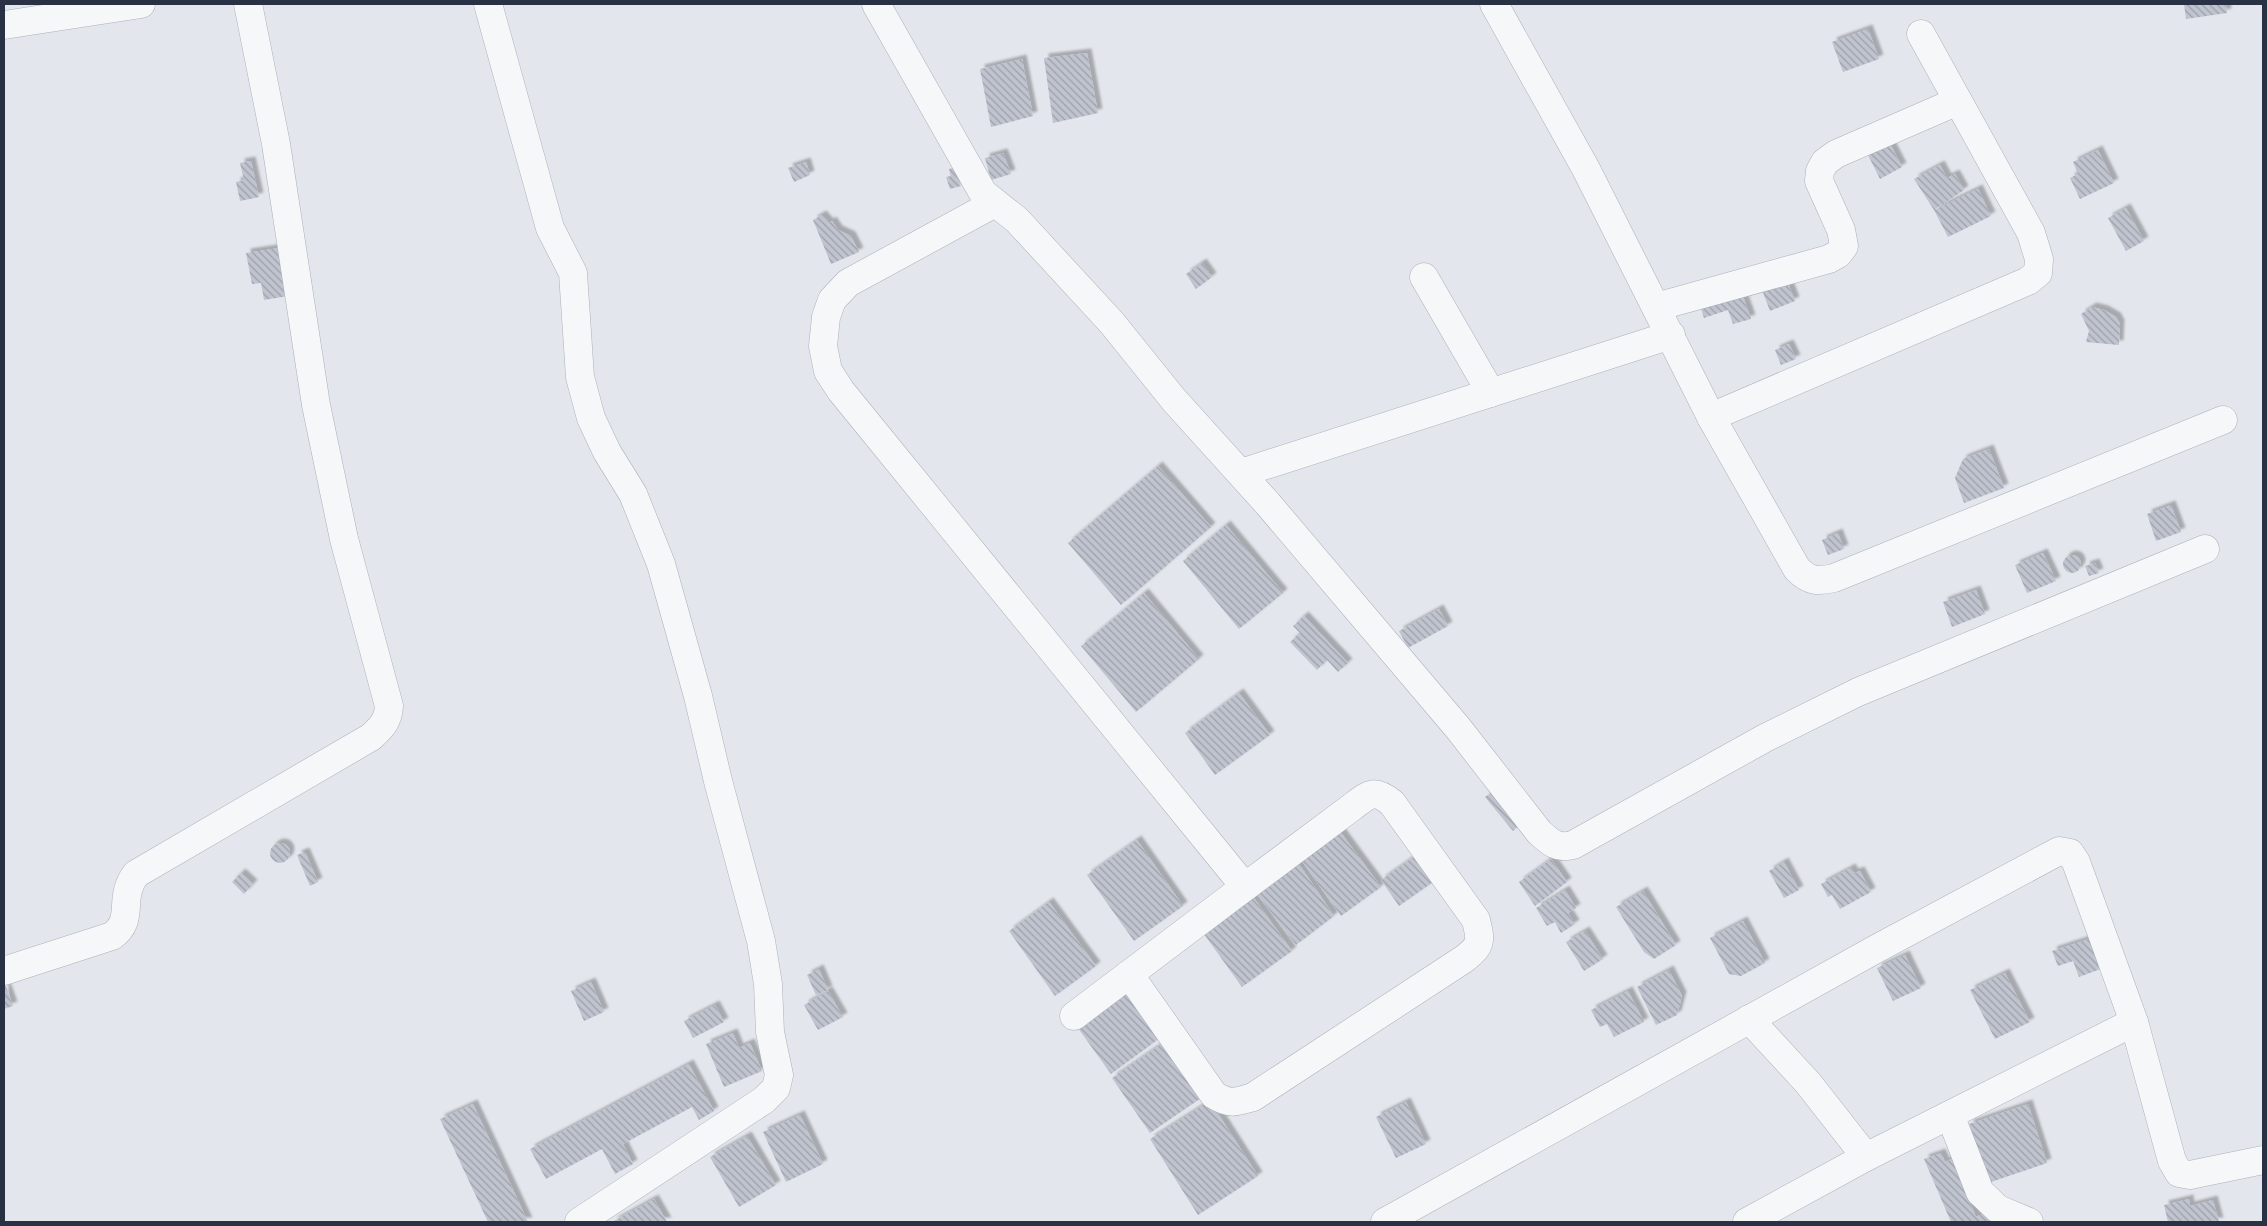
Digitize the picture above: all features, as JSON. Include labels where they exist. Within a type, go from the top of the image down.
[{"type":"street","points":[[4,25],[141,4]]},
{"type":"street","points":[[4,971],[112,936],[121,930],[125,921],[126,894],[130,882],[136,874],[371,737],[384,725],[388,716],[389,706],[344,539],[316,404],[276,144],[248,4]]},
{"type":"street","points":[[488,4],[550,228],[573,273],[580,377],[591,418],[607,452],[633,494],[661,564],[698,696],[718,781],[762,941],[768,984],[770,1032],[779,1075],[776,1088],[764,1100],[579,1222]]},
{"type":"street","points":[[876,4],[982,192],[1017,220],[1112,323],[1174,400],[1241,473],[1458,728],[1539,832],[1553,845],[1562,848],[1574,845],[1765,738],[1858,692],[2205,549]]},
{"type":"street","points":[[1494,4],[1586,169],[1711,417],[1797,569],[1808,579],[1820,582],[2223,420]]},
{"type":"street","points":[[1711,417],[2028,281],[2038,273],[2039,259],[2031,233],[1920,34]]},
{"type":"street","points":[[1656,307],[1829,259],[1838,254],[1844,246],[1841,230],[1819,181],[1820,171],[1825,162],[1836,154],[1958,101]]},
{"type":"street","points":[[995,203],[848,283],[832,300],[826,317],[823,346],[828,371],[847,398],[1245,887]]},
{"type":"street","points":[[1424,277],[1491,393]]},
{"type":"street","points":[[1241,473],[1671,335]]},
{"type":"street","points":[[1074,1016],[1129,974],[1369,794],[1382,794],[1392,803],[1476,920],[1480,938],[1477,949],[1464,959],[1252,1097],[1236,1102],[1224,1102],[1214,1095],[1129,974]]},
{"type":"street","points":[[1385,1222],[2059,851],[2070,853],[2076,862],[2134,1022],[2172,1161],[2179,1173],[2190,1175],[2263,1160]]},
{"type":"street","points":[[1749,1020],[1808,1083],[1866,1157]]},
{"type":"street","points":[[1747,1222],[1866,1157],[2134,1022]]},
{"type":"street","points":[[1950,1115],[1980,1192],[1998,1209],[2029,1222]]},
{"type":"building","points":[[2184,4],[2226,4],[2227,13],[2186,19]]},
{"type":"building","points":[[1868,29],[1879,59],[1843,72],[1832,42]]},
{"type":"building","points":[[1087,53],[1098,113],[1053,123],[1044,58]]},
{"type":"building","points":[[1022,59],[1033,116],[991,127],[980,69]]},
{"type":"building","points":[[1886,136],[1902,167],[1880,179],[1864,147]]},
{"type":"building","points":[[2098,150],[2114,183],[2080,199],[2070,178],[2078,174],[2073,162]]},
{"type":"building","points":[[1003,153],[1011,174],[991,180],[985,158]]},
{"type":"building","points":[[251,161],[259,197],[240,201],[236,182],[244,180],[240,163]]},
{"type":"building","points":[[806,162],[810,175],[794,182],[788,168]]},
{"type":"building","points":[[1940,165],[1947,178],[1955,174],[1964,190],[1934,210],[1914,179]]},
{"type":"building","points":[[953,168],[961,186],[950,189],[946,177],[951,176],[949,169]]},
{"type":"building","points":[[1978,189],[1991,216],[1948,237],[1934,210]]},
{"type":"building","points":[[2126,208],[2144,241],[2126,251],[2108,218]]},
{"type":"building","points":[[822,215],[829,223],[832,221],[838,230],[851,236],[859,252],[831,264],[813,220]]},
{"type":"building","points":[[280,248],[288,296],[264,300],[261,283],[252,284],[246,253]]},
{"type":"building","points":[[1202,263],[1212,277],[1196,289],[1186,274]]},
{"type":"building","points":[[1784,273],[1795,301],[1770,311],[1759,282]]},
{"type":"building","points":[[1740,288],[1751,319],[1733,324],[1728,310],[1704,318],[1699,302]]},
{"type":"building","points":[[2092,307],[2104,310],[2116,317],[2120,324],[2119,345],[2086,342],[2089,331],[2081,314]]},
{"type":"building","points":[[1789,344],[1796,359],[1781,365],[1775,350]]},
{"type":"building","points":[[1989,449],[2004,488],[1964,503],[1955,478],[1963,459]]},
{"type":"building","points":[[1158,466],[1211,527],[1121,605],[1068,543]]},
{"type":"building","points":[[2171,505],[2181,532],[2156,541],[2147,514]]},
{"type":"building","points":[[1226,525],[1283,593],[1239,629],[1183,561]]},
{"type":"building","points":[[1838,533],[1844,549],[1828,555],[1822,540]]},
{"type":"building","points":[[2043,553],[2056,581],[2027,593],[2015,565]]},
{"type":"building","points":[[2072,555],[2078,558],[2081,564],[2078,570],[2072,573],[2066,570],[2063,564],[2066,558]]},
{"type":"building","points":[[2095,563],[2099,573],[2089,576],[2085,566]]},
{"type":"building","points":[[1976,590],[1985,614],[1952,627],[1943,602]]},
{"type":"building","points":[[1144,593],[1199,659],[1136,712],[1081,646]]},
{"type":"building","points":[[1439,609],[1448,626],[1408,648],[1399,631]]},
{"type":"building","points":[[1304,616],[1348,663],[1338,672],[1327,660],[1317,670],[1290,642],[1300,633],[1293,626]]},
{"type":"building","points":[[1239,693],[1270,735],[1215,775],[1185,733]]},
{"type":"building","points":[[1499,787],[1525,821],[1513,831],[1485,797]]},
{"type":"building","points":[[1336,826],[1381,887],[1341,916],[1297,854]]},
{"type":"building","points":[[1137,840],[1183,906],[1134,941],[1087,875]]},
{"type":"building","points":[[276,843],[284,843],[290,849],[290,857],[284,863],[276,863],[270,857],[270,849]]},
{"type":"building","points":[[305,852],[318,882],[310,886],[297,855]]},
{"type":"building","points":[[1418,854],[1436,880],[1399,906],[1381,880]]},
{"type":"building","points":[[1295,858],[1334,916],[1296,945],[1253,889]]},
{"type":"building","points":[[1551,859],[1567,882],[1535,906],[1519,882]]},
{"type":"building","points":[[1784,862],[1799,890],[1784,898],[1769,871]]},
{"type":"building","points":[[1851,868],[1854,873],[1860,871],[1871,892],[1840,909],[1832,895],[1828,897],[1821,884]]},
{"type":"building","points":[[241,873],[253,884],[244,894],[232,882]]},
{"type":"building","points":[[1565,890],[1576,908],[1568,913],[1575,924],[1561,933],[1555,922],[1547,926],[1536,908]]},
{"type":"building","points":[[1643,891],[1676,945],[1654,959],[1644,952],[1616,907]]},
{"type":"building","points":[[1251,894],[1292,951],[1242,987],[1201,930]]},
{"type":"building","points":[[1049,902],[1096,966],[1055,996],[1009,931]]},
{"type":"building","points":[[1743,921],[1765,963],[1741,976],[1729,974],[1710,938]]},
{"type":"building","points":[[1585,931],[1603,959],[1584,971],[1566,942]]},
{"type":"building","points":[[2095,937],[2106,967],[2079,977],[2073,961],[2058,966],[2052,951]]},
{"type":"building","points":[[1905,955],[1921,988],[1893,1001],[1877,968]]},
{"type":"building","points":[[819,969],[828,990],[816,995],[807,975]]},
{"type":"building","points":[[1669,970],[1682,996],[1677,1015],[1656,1025],[1637,987]]},
{"type":"building","points":[[2005,973],[2030,1022],[1995,1039],[1970,990]]},
{"type":"building","points":[[4,981],[13,1006],[4,1009]]},
{"type":"building","points":[[591,982],[604,1012],[584,1021],[571,991]]},
{"type":"building","points":[[1128,985],[1164,1035],[1111,1074],[1075,1024]]},
{"type":"building","points":[[828,991],[843,1017],[818,1030],[804,1005]]},
{"type":"building","points":[[1628,991],[1644,1022],[1614,1037],[1607,1024],[1600,1027],[1591,1010]]},
{"type":"building","points":[[715,1005],[724,1022],[693,1038],[684,1021]]},
{"type":"building","points":[[733,1033],[739,1048],[750,1043],[762,1071],[724,1087],[706,1044]]},
{"type":"building","points":[[1166,1041],[1204,1096],[1150,1133],[1112,1078]]},
{"type":"building","points":[[689,1064],[714,1111],[699,1120],[692,1107],[623,1144],[633,1164],[615,1174],[602,1149],[546,1179],[530,1149]]},
{"type":"building","points":[[1210,1101],[1258,1176],[1198,1215],[1150,1139]]},
{"type":"building","points":[[1406,1102],[1426,1144],[1396,1158],[1376,1117]]},
{"type":"building","points":[[473,1104],[528,1222],[488,1222],[440,1119]]},
{"type":"building","points":[[2028,1104],[2047,1163],[1988,1183],[1969,1124]]},
{"type":"building","points":[[800,1115],[823,1164],[786,1182],[763,1132]]},
{"type":"building","points":[[747,1136],[776,1185],[739,1207],[710,1157]]},
{"type":"building","points":[[1941,1153],[1945,1162],[1952,1159],[1976,1217],[1988,1212],[1993,1222],[1951,1222],[1924,1159]]},
{"type":"building","points":[[654,1199],[667,1222],[612,1222]]},
{"type":"building","points":[[2189,1199],[2190,1206],[2213,1200],[2219,1222],[2168,1222],[2164,1205]]}]
